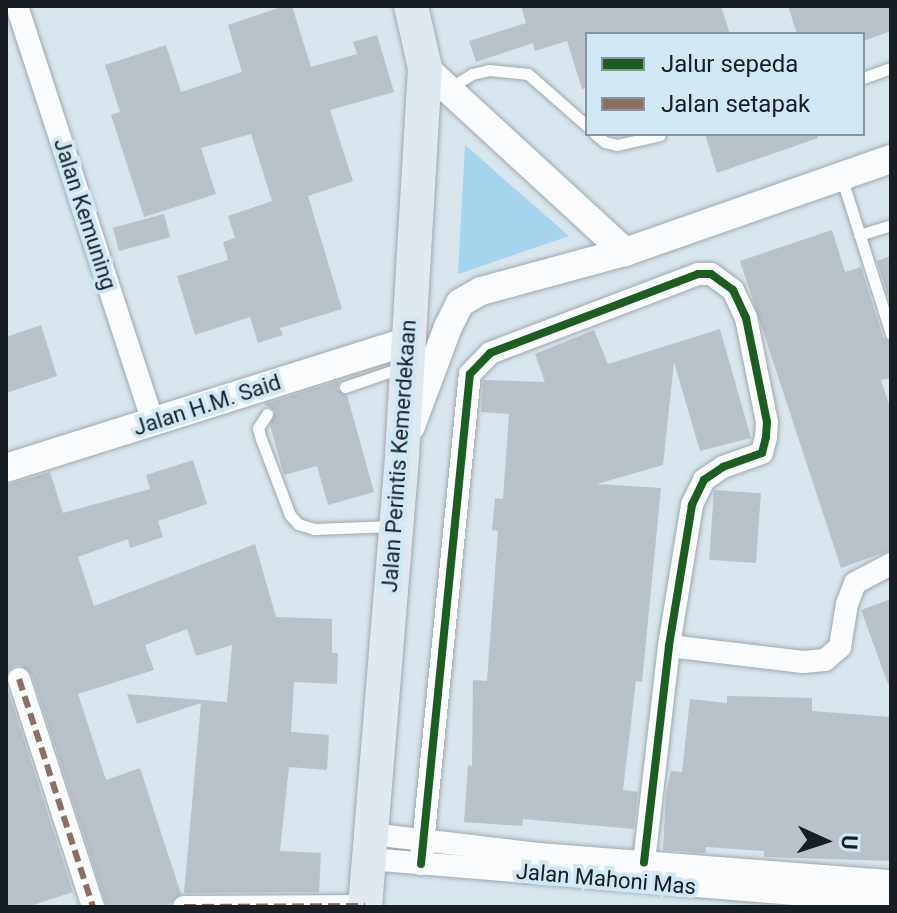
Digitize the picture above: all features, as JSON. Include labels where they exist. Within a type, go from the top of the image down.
[{"type":"main road","name":"Jalan Perintis Kemerdekaan","points":[[365,906],[408,353],[436,79],[411,6]]},
{"type":"street","name":"Jalan Kemuning","points":[[17,6],[153,422]]},
{"type":"street","points":[[436,79],[625,252]]},
{"type":"street","points":[[402,455],[428,375],[460,303],[481,291],[625,252],[891,159]]},
{"type":"street","points":[[421,864],[465,395],[470,374],[490,353],[698,274],[711,274],[733,290],[746,318],[767,422],[766,437],[762,453],[713,472],[698,490],[692,505],[669,646],[644,863]]},
{"type":"street","name":"Jalan H.M. Said","points":[[6,468],[153,422],[408,353]]},
{"type":"street","points":[[669,646],[803,662],[825,660],[840,647],[847,604],[855,583],[891,564]]},
{"type":"street","points":[[19,679],[93,907]]},
{"type":"street","name":"Jalan Mahoni Mas","points":[[370,846],[424,838],[538,854],[891,881]]},
{"type":"street","name":"Jalan Mahoni Mas","points":[[370,846],[421,864],[891,902]]},
{"type":"street","points":[[184,907],[365,906]]},
{"type":"lane","points":[[865,77],[891,68]]},
{"type":"lane","points":[[436,79],[489,70],[528,74],[585,124]]},
{"type":"lane","points":[[598,136],[617,145],[656,136]]},
{"type":"lane","points":[[841,175],[891,334]]},
{"type":"lane","points":[[859,235],[891,225]]},
{"type":"lane","points":[[345,387],[408,353]]},
{"type":"lane","points":[[267,414],[258,428],[261,439],[290,515],[298,524],[314,529],[396,526]]},
{"type":"shaded area","points":[[465,145],[569,236],[458,274]]},
{"type":"building","points":[[292,6],[311,67],[357,54],[353,42],[377,35],[394,92],[330,110],[353,181],[308,196],[342,309],[280,328],[283,335],[258,343],[250,317],[195,335],[177,276],[228,260],[223,242],[235,238],[228,216],[272,201],[251,134],[201,148],[216,194],[144,217],[111,115],[120,112],[105,65],[166,45],[181,92],[242,72],[228,25]]},
{"type":"building","points":[[521,6],[721,6],[729,32],[585,32],[585,88],[582,89],[567,41],[535,51],[533,43],[476,62],[469,41],[526,23]]},
{"type":"building","points":[[788,6],[891,6],[891,31],[865,40],[865,32],[796,32]]},
{"type":"building","points":[[706,136],[818,136],[818,138],[717,173]]},
{"type":"building","points":[[164,214],[170,237],[119,251],[113,228]]},
{"type":"building","points":[[832,230],[845,272],[861,267],[883,337],[891,342],[891,378],[881,380],[891,410],[891,550],[841,568],[740,261]]},
{"type":"building","points":[[891,256],[891,306],[877,261]]},
{"type":"building","points":[[41,325],[57,376],[6,393],[6,337]]},
{"type":"building","points":[[720,329],[751,438],[700,451],[674,362],[663,465],[597,484],[661,488],[642,682],[636,681],[623,790],[638,792],[634,829],[523,819],[522,826],[464,822],[468,765],[472,766],[473,680],[487,681],[498,531],[492,530],[495,498],[503,499],[509,414],[481,412],[483,380],[545,382],[535,354],[594,330],[608,364]]},
{"type":"building","points":[[340,380],[337,389],[347,395],[374,492],[328,505],[317,466],[284,475],[270,425],[275,411],[264,404]]},
{"type":"building","points":[[193,460],[207,504],[158,521],[163,537],[130,548],[128,539],[78,557],[94,606],[255,544],[276,617],[332,619],[332,653],[338,653],[337,684],[294,682],[291,732],[329,735],[327,770],[289,767],[280,851],[321,853],[319,892],[184,893],[201,703],[137,724],[127,694],[227,702],[232,645],[196,656],[187,629],[145,645],[154,670],[78,694],[106,780],[140,768],[181,894],[166,907],[107,907],[32,675],[21,665],[14,666],[6,674],[6,485],[50,472],[63,513],[150,489],[146,475]]},
{"type":"building","points":[[714,490],[761,493],[756,563],[709,560]]},
{"type":"building","points":[[891,599],[891,683],[888,684],[861,610]]},
{"type":"building","points":[[6,684],[73,892],[27,907],[6,907]]},
{"type":"building","points":[[727,696],[812,698],[812,711],[891,717],[891,861],[764,857],[764,851],[706,847],[705,853],[663,850],[666,794],[671,771],[682,772],[690,699],[727,703]]},
{"type":"marked path","points":[[19,679],[93,907]]},
{"type":"marked path","points":[[184,907],[365,906]]},
{"type":"cycle path","points":[[421,864],[470,374],[490,353],[698,274],[711,274],[733,290],[746,318],[767,422],[766,437],[762,453],[723,467],[704,480],[692,505],[669,646],[644,863]]}]
